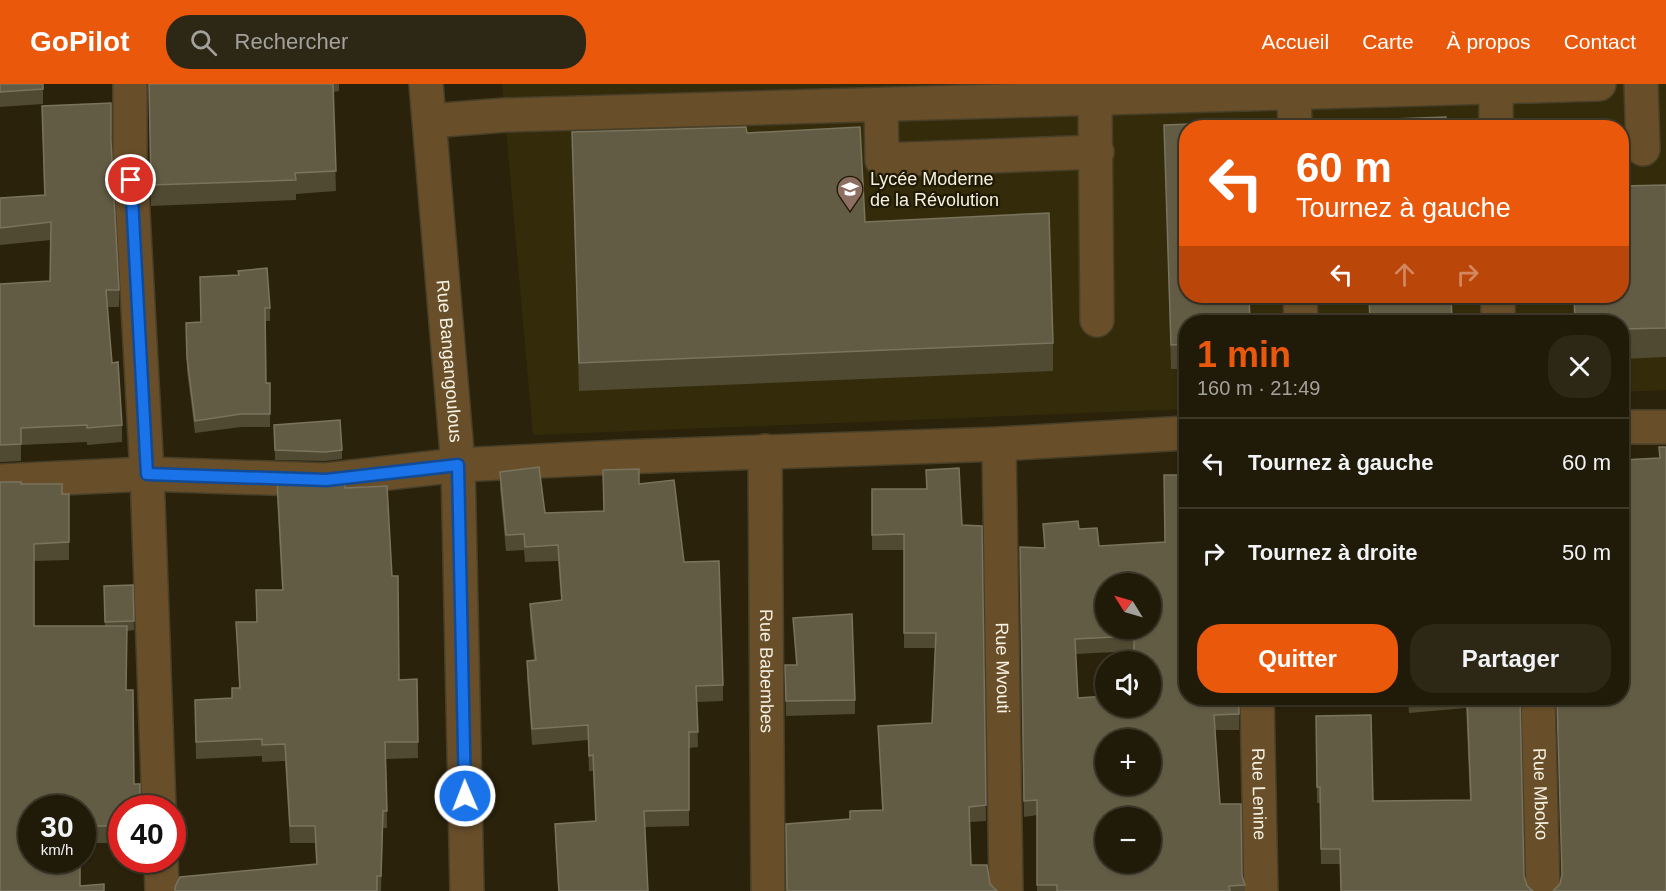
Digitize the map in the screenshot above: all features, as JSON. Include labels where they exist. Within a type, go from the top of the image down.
[{"type":"street","points":[[130,84],[130,157],[147,474],[159,795]]},
{"type":"street","name":"Rue Bangangoulous","points":[[426,84],[458,465],[467,891]]},
{"type":"street","points":[[430,121],[797,96],[881,105],[1061,92],[1095,99],[1599,84]]},
{"type":"street","points":[[1641,84],[1644,149]]},
{"type":"street","points":[[1496,86],[1496,120]]},
{"type":"street","points":[[1294,93],[1295,120]]},
{"type":"street","points":[[1095,99],[1097,320]]},
{"type":"street","points":[[881,105],[882,160],[1097,152]]},
{"type":"street","points":[[1629,427],[1666,427]]},
{"type":"street","points":[[0,481],[147,474],[326,480],[458,465],[765,451],[999,444],[1179,433]]},
{"type":"street","name":"Rue Mvouti","points":[[999,444],[1006,891]]},
{"type":"street","name":"Rue Babembes","points":[[765,451],[768,891]]},
{"type":"street","name":"Rue Lenine","points":[[1257,705],[1261,891]]},
{"type":"street","name":"Rue Mboko","points":[[1538,705],[1543,891]]},
{"type":"street","points":[[161,873],[162,891]]},
{"type":"shaded area","name":"Lycée Moderne de la Révolution","points":[[502,84],[1666,84],[1666,390],[1629,392],[1629,315],[1179,315],[1179,409],[533,435]]},
{"type":"building","points":[[0,84],[43,84],[43,89],[0,92]]},
{"type":"building","points":[[149,84],[333,84],[336,171],[295,173],[296,180],[151,185]]},
{"type":"building","points":[[111,103],[119,290],[106,290],[112,363],[118,362],[122,425],[87,428],[87,425],[21,428],[21,444],[0,445],[0,284],[50,281],[51,222],[0,228],[0,198],[45,195],[42,106]]},
{"type":"building","points":[[1446,117],[1446,120],[1364,120]]},
{"type":"building","points":[[1179,124],[1179,303],[1249,303],[1250,315],[1179,315],[1179,344],[1171,345],[1164,125]]},
{"type":"building","points":[[746,127],[747,133],[860,127],[865,222],[1049,213],[1053,343],[579,363],[572,132]]},
{"type":"building","points":[[1666,185],[1666,328],[1629,329],[1629,315],[1575,315],[1574,303],[1629,303],[1629,186]]},
{"type":"building","points":[[267,268],[270,308],[265,308],[266,383],[270,383],[270,414],[241,414],[195,421],[187,358],[186,323],[201,322],[200,277],[239,275],[238,271]]},
{"type":"building","points":[[1369,303],[1451,303],[1452,315],[1370,315]]},
{"type":"building","points":[[340,420],[342,450],[325,452],[275,450],[274,425]]},
{"type":"building","points":[[1659,447],[1666,447],[1666,891],[1553,891],[1560,884],[1562,875],[1557,705],[1629,705],[1629,460],[1660,458]]},
{"type":"building","points":[[539,467],[545,513],[604,511],[603,470],[639,469],[639,484],[674,480],[684,562],[719,561],[723,685],[696,686],[698,732],[689,732],[689,810],[644,811],[648,891],[559,891],[555,824],[596,821],[593,755],[589,756],[588,725],[532,729],[527,661],[536,660],[530,604],[562,600],[558,545],[525,547],[524,534],[506,535],[500,472]]},
{"type":"building","points":[[959,468],[962,525],[982,526],[986,805],[969,807],[971,865],[987,865],[990,884],[997,891],[787,891],[786,824],[850,819],[850,811],[883,810],[878,726],[932,723],[936,633],[904,633],[904,534],[872,535],[872,489],[927,489],[926,470]]},
{"type":"building","points":[[1164,475],[1179,475],[1179,705],[1239,705],[1239,714],[1214,715],[1220,804],[1241,804],[1242,876],[1245,885],[1229,886],[1230,891],[1057,891],[1057,885],[1037,885],[1037,800],[1024,801],[1020,547],[1045,548],[1043,524],[1078,521],[1079,529],[1097,528],[1099,546],[1165,542]],"holes":[[[1095,573],[1161,573],[1161,639],[1134,639],[1134,651],[1161,651],[1161,717],[1095,717],[1095,697],[1078,698],[1075,639],[1095,638]]]},
{"type":"building","points":[[277,480],[326,482],[345,480],[345,488],[387,486],[392,576],[398,576],[399,680],[417,679],[418,742],[385,742],[387,811],[383,811],[381,876],[377,876],[377,891],[175,891],[180,877],[317,864],[315,826],[290,826],[285,744],[262,745],[262,739],[196,742],[195,700],[232,698],[232,688],[240,688],[236,622],[257,622],[256,590],[283,590]]},
{"type":"building","points":[[0,482],[62,484],[62,494],[69,494],[69,542],[34,544],[34,626],[127,626],[126,690],[133,690],[134,784],[140,784],[140,795],[108,795],[108,826],[96,826],[96,795],[18,795],[18,873],[80,873],[80,886],[104,884],[104,891],[0,891]]},
{"type":"building","points":[[133,585],[134,621],[105,622],[104,586]]},
{"type":"building","points":[[852,614],[855,700],[786,701],[785,665],[797,665],[793,618]]},
{"type":"building","points":[[1467,705],[1520,705],[1524,876],[1527,886],[1533,891],[1341,891],[1340,849],[1321,849],[1316,716],[1371,715],[1373,801],[1471,800]]},
{"type":"place","name":"Lycée Moderne de la Révolution","points":[[850,212]]},
{"type":"route","points":[[131,180],[147,474],[326,480],[458,465],[465,796]]}]
